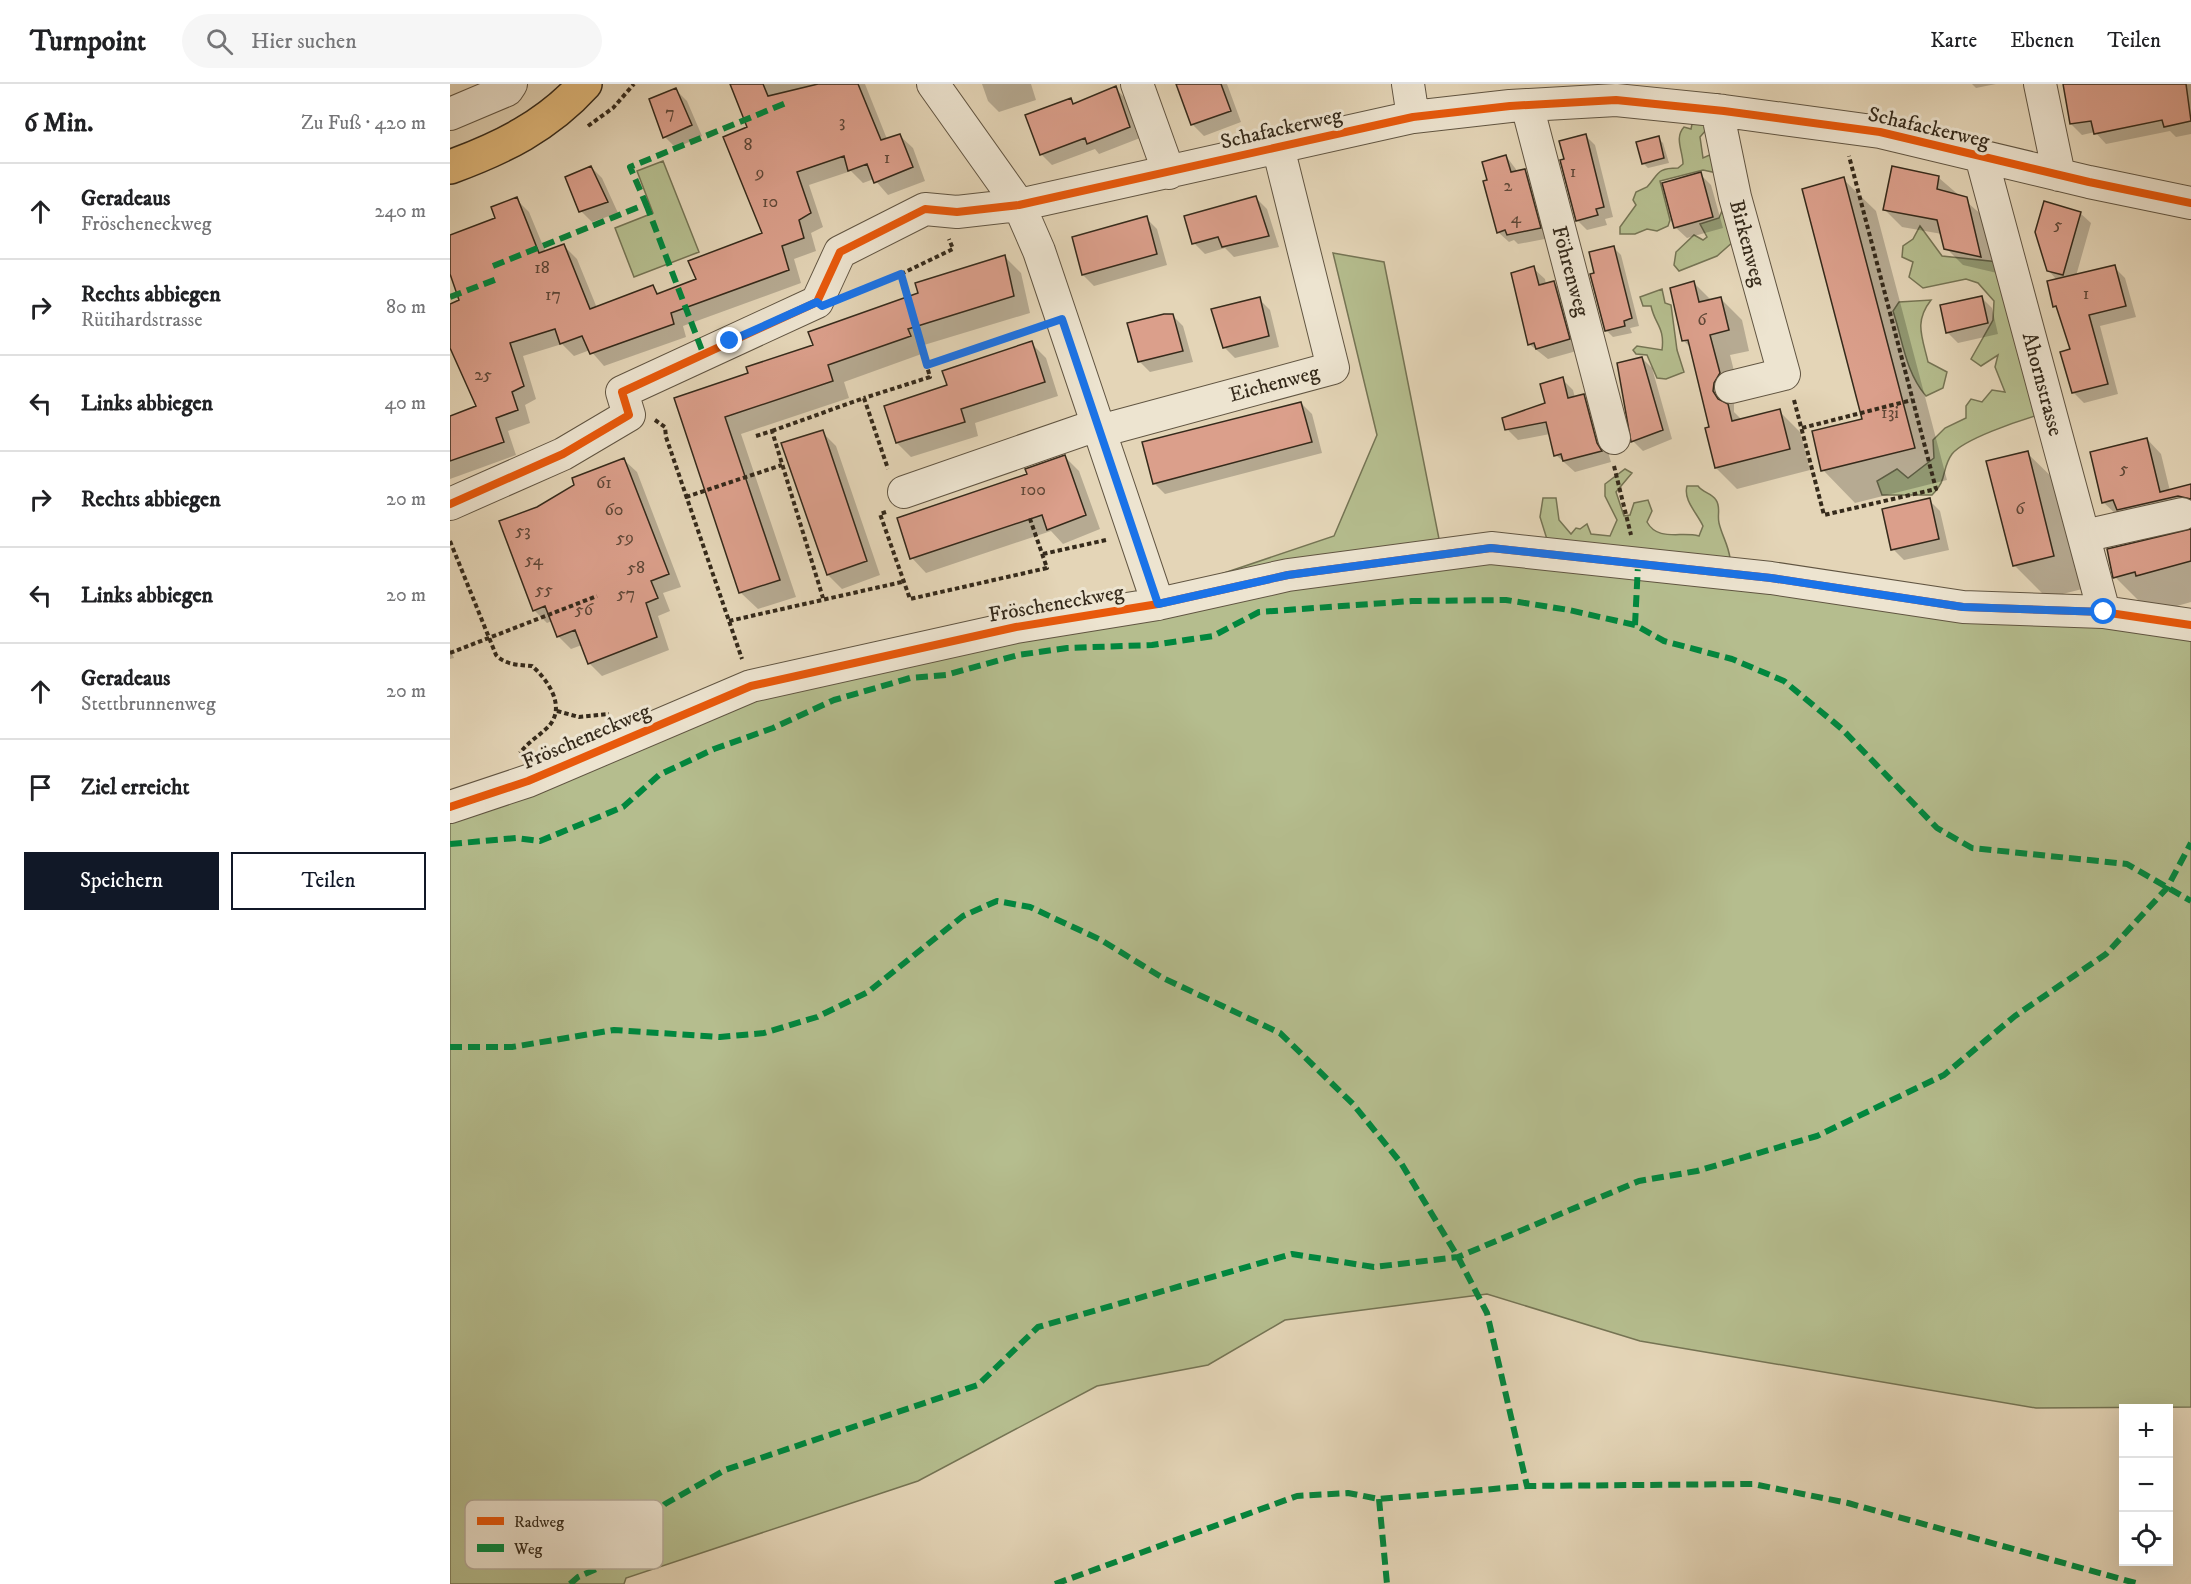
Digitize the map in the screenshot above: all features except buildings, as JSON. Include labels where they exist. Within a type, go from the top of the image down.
[{"type":"main road","points":[[450,167],[497,150],[529,133],[554,114],[585,84]]},
{"type":"street","points":[[450,114],[507,90],[511,84]]},
{"type":"street","points":[[933,84],[1019,205],[1039,251],[1158,604]]},
{"type":"street","points":[[1137,84],[1169,173]]},
{"type":"street","points":[[1408,84],[1413,117]]},
{"type":"street","points":[[2040,84],[2060,175]]},
{"type":"street","name":"Schafackerweg","points":[[817,302],[840,252],[925,209],[957,212],[1019,205],[1413,117],[1527,105],[1614,92],[1720,102],[1880,132],[2060,175],[2191,202]]},
{"type":"street","name":"Birkenweg","points":[[1720,102],[1735,197],[1784,374]]},
{"type":"street","name":"Föhrenweg","points":[[1527,105],[1614,438]]},
{"type":"street","name":"Eichenweg","points":[[1099,428],[1334,368],[1278,147]]},
{"type":"street","name":"Ahornstrasse","points":[[1981,156],[2104,612]]},
{"type":"street","points":[[450,504],[563,454],[629,415],[622,392],[817,302]]},
{"type":"street","points":[[1731,387],[1784,374]]},
{"type":"street","points":[[904,492],[1099,428]]},
{"type":"street","points":[[2084,536],[2182,514]]},
{"type":"street","name":"Fröscheneckweg","points":[[450,807],[528,781],[751,686],[1016,627],[1158,604],[1288,575],[1491,548],[1771,578],[1963,607],[2104,612],[2191,625]]},
{"type":"path","points":[[1784,374],[1790,384],[1824,515],[1936,489],[1842,126]]},
{"type":"path","points":[[817,302],[822,306],[901,274],[953,249],[948,237]]},
{"type":"path","points":[[756,436],[930,377],[901,274]]},
{"type":"path","points":[[927,365],[1062,319]]},
{"type":"path","points":[[864,398],[894,488],[904,492],[907,502],[880,514],[902,582],[910,599],[1047,568],[1029,516]]},
{"type":"path","points":[[1802,428],[1912,399]]},
{"type":"path","points":[[629,415],[646,414],[664,427],[751,686]]},
{"type":"path","points":[[772,431],[823,598]]},
{"type":"path","points":[[1614,438],[1608,443],[1638,565]]},
{"type":"path","points":[[686,497],[782,465]]},
{"type":"path","points":[[1043,554],[1134,534]]},
{"type":"path","points":[[450,541],[488,638],[500,660],[515,665],[532,666],[545,677],[557,711],[579,717],[617,712]]},
{"type":"path","points":[[729,621],[902,582]]},
{"type":"path","points":[[450,652],[597,596]]},
{"type":"green space","points":[[1712,123],[1700,137],[1703,158],[1714,153],[1717,173],[1703,170],[1660,181],[1670,220],[1668,226],[1657,231],[1647,229],[1635,234],[1620,234],[1620,227],[1636,205],[1633,200],[1636,192],[1647,187],[1662,171],[1678,168],[1683,164],[1679,140],[1684,127],[1691,129],[1692,124]]},
{"type":"green space","points":[[663,161],[699,252],[634,277],[615,228],[653,213],[637,171]]},
{"type":"green space","points":[[1722,211],[1729,213],[1734,241],[1717,256],[1679,271],[1674,265],[1676,252],[1694,235],[1703,240],[1707,237],[1700,224],[1719,218]]},
{"type":"green space","points":[[1920,226],[1942,256],[1999,262],[2038,415],[1992,431],[1958,448],[1949,459],[1940,484],[1932,495],[1882,495],[1877,481],[1897,469],[1908,478],[1934,458],[1933,440],[1945,428],[1966,418],[1966,406],[1971,399],[1982,402],[1992,390],[2005,392],[1995,367],[1998,355],[1981,366],[1971,359],[1993,320],[1994,301],[1978,283],[1966,279],[1923,288],[1909,277],[1913,262],[1902,257],[1903,246],[1913,239]]},
{"type":"green space","points":[[1333,253],[1384,262],[1442,554],[2191,625],[2191,1407],[2173,1407],[2173,1404],[2119,1404],[2119,1407],[2036,1408],[1640,1341],[1487,1294],[1285,1320],[1208,1365],[1097,1386],[918,1481],[663,1566],[663,1500],[465,1500],[465,1569],[653,1569],[626,1578],[624,1584],[450,1584],[450,814],[756,697],[1067,626],[1334,536],[1377,435]]},
{"type":"green space","points":[[1662,289],[1665,303],[1671,305],[1677,350],[1684,372],[1666,379],[1657,378],[1647,355],[1636,354],[1633,350],[1637,346],[1662,350],[1661,331],[1651,306],[1643,306],[1640,297]]},
{"type":"green space","points":[[1931,300],[1921,322],[1922,337],[1928,362],[1947,372],[1943,388],[1926,396],[1909,366],[1893,311],[1899,302]]},
{"type":"green space","points":[[1625,469],[1632,473],[1616,492],[1624,516],[1630,515],[1634,503],[1648,500],[1652,511],[1647,522],[1657,532],[1699,536],[1703,526],[1686,491],[1687,486],[1698,486],[1712,496],[1717,503],[1719,523],[1730,558],[1550,549],[1540,517],[1543,498],[1556,498],[1559,520],[1571,534],[1576,528],[1580,529],[1587,524],[1591,534],[1610,536],[1617,520],[1605,496],[1605,484]]},
{"type":"marked path","points":[[493,266],[646,204],[630,167],[786,103]]},
{"type":"marked path","points":[[646,204],[703,353]]},
{"type":"marked path","points":[[450,297],[497,279]]},
{"type":"marked path","points":[[1635,625],[1638,565]]},
{"type":"marked path","points":[[450,844],[516,838],[540,841],[623,807],[659,775],[714,749],[773,728],[834,700],[910,678],[946,675],[1018,655],[1067,648],[1152,645],[1213,636],[1259,612],[1412,601],[1506,600],[1569,610],[1635,625],[1664,641],[1732,659],[1784,681],[1842,729],[1937,828],[1972,848],[2127,864],[2191,901]]},
{"type":"marked path","points":[[663,1506],[725,1470],[978,1385],[1038,1327],[1292,1254],[1374,1267],[1458,1257],[1639,1181],[1697,1171],[1817,1136],[1944,1075],[2015,1016],[2106,954],[2167,888],[2191,843]]},
{"type":"marked path","points":[[450,1047],[512,1047],[614,1030],[720,1037],[764,1033],[817,1017],[868,992],[963,916],[997,901],[1030,907],[1101,940],[1163,978],[1280,1033],[1353,1104],[1401,1163],[1458,1257],[1487,1313],[1527,1486]]},
{"type":"marked path","points":[[1055,1584],[1297,1496],[1348,1493],[1379,1499],[1527,1486],[1753,1484],[1848,1503],[2139,1584]]},
{"type":"marked path","points":[[1379,1499],[1387,1584]]},
{"type":"marked path","points":[[570,1584],[578,1577],[596,1569]]},
{"type":"cycle path","points":[[450,504],[563,454],[629,415],[622,392],[817,302],[840,252],[925,209],[957,212],[1019,205],[1413,117],[1510,106],[1616,100],[1724,111],[1880,132],[2089,182],[2191,203]]},
{"type":"cycle path","points":[[450,807],[528,781],[751,686],[1016,627],[1158,604],[1288,575],[1491,548],[1771,578],[1963,607],[2103,612],[2191,625]]},
{"type":"route","points":[[730,341],[817,302],[822,306],[901,274],[927,365],[1062,319],[1158,604],[1288,575],[1491,548],[1771,578],[1963,607],[2104,612]]}]
